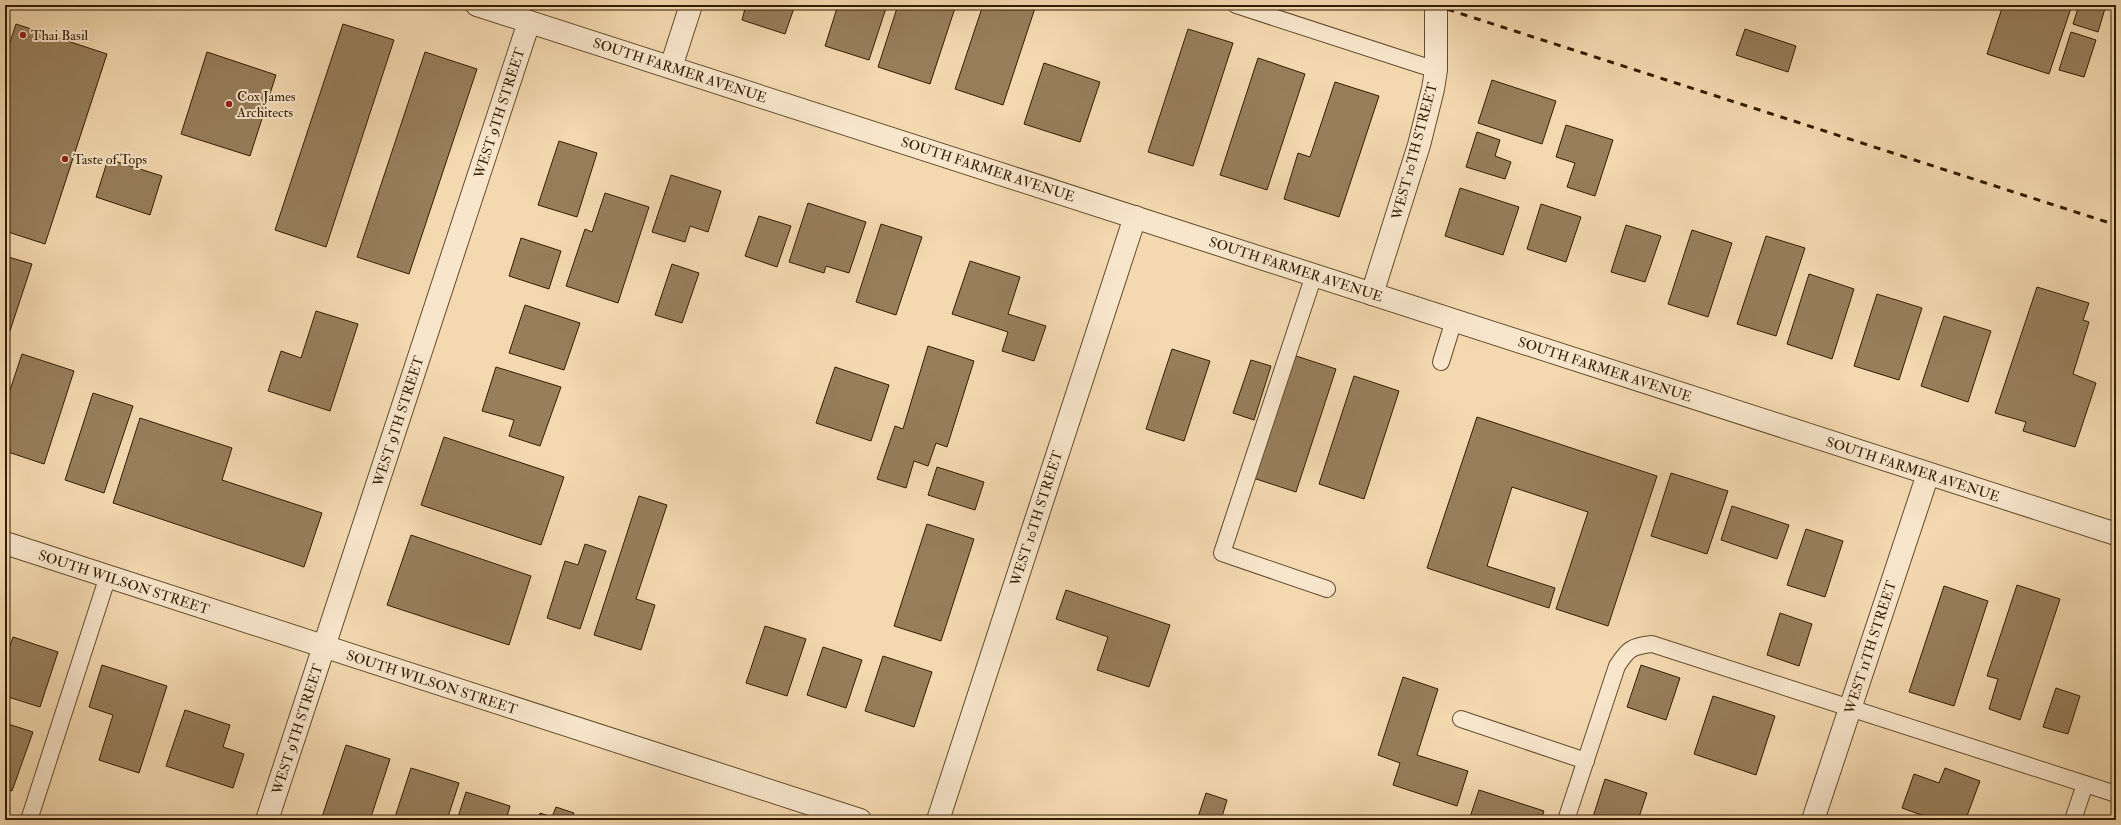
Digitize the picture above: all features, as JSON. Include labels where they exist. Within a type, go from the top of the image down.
[{"type":"street","name":"SOUTH FARMER AVENUE","points":[[477,5],[2116,534]]},
{"type":"street","points":[[671,67],[691,5]]},
{"type":"street","name":"WEST 10TH STREET","points":[[1372,294],[1419,145],[1436,70],[1436,5]]},
{"type":"street","name":"WEST 9TH STREET","points":[[267,820],[528,22]]},
{"type":"street","name":"WEST 10TH STREET","points":[[938,820],[1135,217]]},
{"type":"street","name":"WEST 11TH STREET","points":[[1813,820],[1928,474]]},
{"type":"street","name":"SOUTH WILSON STREET","points":[[5,543],[860,820]]},
{"type":"lane","points":[[1236,5],[1436,70]]},
{"type":"lane","points":[[1314,275],[1222,553],[1327,589]]},
{"type":"lane","points":[[1441,362],[1454,320]]},
{"type":"lane","points":[[29,820],[108,576]]},
{"type":"lane","points":[[1566,820],[1617,666],[1626,653],[1636,646],[1652,644],[2116,794]]},
{"type":"lane","points":[[1461,719],[1586,761]]},
{"type":"lane","points":[[2073,820],[2085,784]]},
{"type":"building","points":[[746,5],[795,5],[785,34],[742,20]]},
{"type":"building","points":[[838,5],[887,5],[869,60],[825,46]]},
{"type":"building","points":[[898,5],[956,5],[930,84],[878,67]]},
{"type":"building","points":[[983,5],[1036,5],[1003,105],[955,89]]},
{"type":"building","points":[[2003,5],[2072,5],[2049,74],[1987,54]]},
{"type":"building","points":[[2079,5],[2106,5],[2098,32],[2073,24]]},
{"type":"building","points":[[16,24],[107,54],[45,244],[5,231],[5,58]]},
{"type":"building","points":[[343,24],[394,40],[326,247],[275,230]]},
{"type":"building","points":[[1188,29],[1233,43],[1193,166],[1148,152]]},
{"type":"building","points":[[1745,29],[1796,46],[1788,72],[1736,55]]},
{"type":"building","points":[[2071,32],[2096,40],[2084,77],[2059,70]]},
{"type":"building","name":"Cox James Architects","points":[[207,52],[276,75],[250,156],[181,134]]},
{"type":"building","points":[[425,52],[477,69],[409,274],[357,257]]},
{"type":"building","points":[[1258,58],[1305,74],[1267,190],[1220,175]]},
{"type":"building","points":[[1044,63],[1100,82],[1080,142],[1024,124]]},
{"type":"building","points":[[1492,80],[1556,101],[1542,144],[1478,123]]},
{"type":"building","points":[[1335,82],[1379,96],[1339,217],[1284,199],[1298,153],[1310,157]]},
{"type":"building","points":[[1566,125],[1613,140],[1595,196],[1567,187],[1575,163],[1556,157]]},
{"type":"building","points":[[1477,132],[1500,140],[1495,156],[1511,162],[1505,179],[1466,167]]},
{"type":"building","points":[[559,141],[597,153],[577,217],[538,205]]},
{"type":"building","points":[[108,159],[162,176],[150,215],[96,197]]},
{"type":"building","points":[[671,175],[721,191],[708,232],[690,226],[685,242],[652,232]]},
{"type":"building","points":[[1460,188],[1519,207],[1503,255],[1445,236]]},
{"type":"building","points":[[605,193],[649,207],[618,303],[566,286],[585,229],[592,232]]},
{"type":"building","points":[[808,203],[866,222],[849,273],[826,266],[824,273],[789,262]]},
{"type":"building","points":[[1541,204],[1581,217],[1566,262],[1527,249]]},
{"type":"building","points":[[759,216],[791,226],[777,267],[745,256]]},
{"type":"building","points":[[881,224],[922,237],[896,315],[856,302]]},
{"type":"building","points":[[1626,225],[1661,236],[1645,282],[1611,272]]},
{"type":"building","points":[[1692,230],[1732,243],[1708,317],[1668,304]]},
{"type":"building","points":[[1766,236],[1805,248],[1776,336],[1737,324]]},
{"type":"building","points":[[521,238],[561,251],[549,289],[509,276]]},
{"type":"building","points":[[5,256],[32,264],[5,346]]},
{"type":"building","points":[[970,261],[1020,277],[1008,314],[1046,326],[1034,361],[1002,351],[1008,332],[952,314]]},
{"type":"building","points":[[672,264],[699,273],[682,323],[655,315]]},
{"type":"building","points":[[1809,274],[1854,289],[1832,359],[1787,344]]},
{"type":"building","points":[[2037,287],[2089,303],[2083,320],[2089,322],[2073,374],[2096,383],[2075,447],[2023,431],[2026,422],[1995,413]]},
{"type":"building","points":[[1877,294],[1922,308],[1899,380],[1854,366]]},
{"type":"building","points":[[525,305],[580,323],[564,370],[509,353]]},
{"type":"building","points":[[316,311],[358,324],[330,411],[268,391],[281,351],[301,358]]},
{"type":"building","points":[[1944,316],[1991,331],[1968,402],[1921,386]]},
{"type":"building","points":[[928,346],[974,361],[947,447],[936,443],[928,466],[914,461],[906,488],[877,479],[895,426],[903,429]]},
{"type":"building","points":[[1172,349],[1210,361],[1184,441],[1146,429]]},
{"type":"building","points":[[22,354],[74,371],[44,464],[5,451],[5,405]]},
{"type":"building","points":[[1290,354],[1336,369],[1296,492],[1250,477]]},
{"type":"building","points":[[1251,360],[1271,366],[1254,420],[1233,413]]},
{"type":"building","points":[[496,367],[561,387],[540,446],[509,436],[514,420],[482,411]]},
{"type":"building","points":[[835,367],[889,385],[871,441],[816,423]]},
{"type":"building","points":[[1354,376],[1399,391],[1364,499],[1319,484]]},
{"type":"building","points":[[93,393],[133,406],[104,493],[65,480]]},
{"type":"building","points":[[1477,417],[1657,476],[1608,626],[1556,609],[1588,512],[1512,487],[1487,566],[1555,588],[1549,608],[1427,568]]},
{"type":"building","points":[[140,418],[232,448],[222,480],[322,513],[304,567],[113,503]]},
{"type":"building","points":[[444,437],[564,477],[541,545],[421,505]]},
{"type":"building","points":[[937,467],[984,482],[975,510],[928,495]]},
{"type":"building","points":[[1671,473],[1728,491],[1707,554],[1651,536]]},
{"type":"building","points":[[639,496],[667,505],[636,599],[655,605],[641,650],[594,635]]},
{"type":"building","points":[[1732,506],[1789,525],[1777,559],[1721,540]]},
{"type":"building","points":[[927,524],[974,539],[941,641],[894,626]]},
{"type":"building","points":[[1806,529],[1843,541],[1825,597],[1787,585]]},
{"type":"building","points":[[411,535],[531,576],[509,645],[387,605]]},
{"type":"building","points":[[585,544],[606,551],[580,629],[547,618],[565,561],[578,565]]},
{"type":"building","points":[[2017,585],[2060,599],[2020,720],[1989,709],[1998,679],[1987,676]]},
{"type":"building","points":[[1944,586],[1988,601],[1954,706],[1909,692]]},
{"type":"building","points":[[1066,590],[1170,625],[1149,687],[1097,670],[1108,637],[1056,619]]},
{"type":"building","points":[[1780,613],[1812,624],[1799,666],[1767,655]]},
{"type":"building","points":[[765,626],[806,639],[787,696],[746,683]]},
{"type":"building","points":[[13,637],[58,652],[40,707],[5,696],[5,660]]},
{"type":"building","points":[[823,647],[862,660],[846,708],[807,695]]},
{"type":"building","points":[[883,656],[932,672],[914,727],[865,711]]},
{"type":"building","points":[[102,665],[167,686],[139,773],[99,760],[113,715],[89,707]]},
{"type":"building","points":[[1641,665],[1680,678],[1666,720],[1627,707]]},
{"type":"building","points":[[1403,677],[1438,689],[1417,755],[1468,771],[1457,806],[1393,785],[1400,763],[1378,755]]},
{"type":"building","points":[[2056,688],[2080,696],[2068,734],[2043,727]]},
{"type":"building","points":[[1713,696],[1775,716],[1756,775],[1694,754]]},
{"type":"building","points":[[185,710],[230,725],[223,747],[244,754],[233,788],[166,766]]},
{"type":"building","points":[[5,723],[33,732],[12,791],[5,789]]},
{"type":"building","points":[[346,745],[390,759],[370,820],[321,820]]},
{"type":"building","points":[[411,768],[459,783],[447,820],[394,820]]},
{"type":"building","points":[[1945,768],[1980,781],[1967,816],[1979,820],[1935,820],[1902,808],[1914,774],[1939,783]]},
{"type":"building","points":[[1605,779],[1647,793],[1638,820],[1592,820]]},
{"type":"building","points":[[1479,790],[1544,811],[1541,820],[1469,820]]},
{"type":"building","points":[[466,792],[510,806],[506,820],[457,820]]},
{"type":"building","points":[[1206,793],[1227,800],[1221,820],[1197,820]]},
{"type":"building","points":[[556,807],[574,813],[571,820],[538,820],[540,813],[552,817]]},
{"type":"railway","points":[[1434,5],[2116,225]]},
{"type":"place","name":"Thai Basil","points":[[23,35]]},
{"type":"place","name":"Cox James Architects","points":[[229,104]]},
{"type":"place","name":"Taste of Tops","points":[[65,159]]}]
